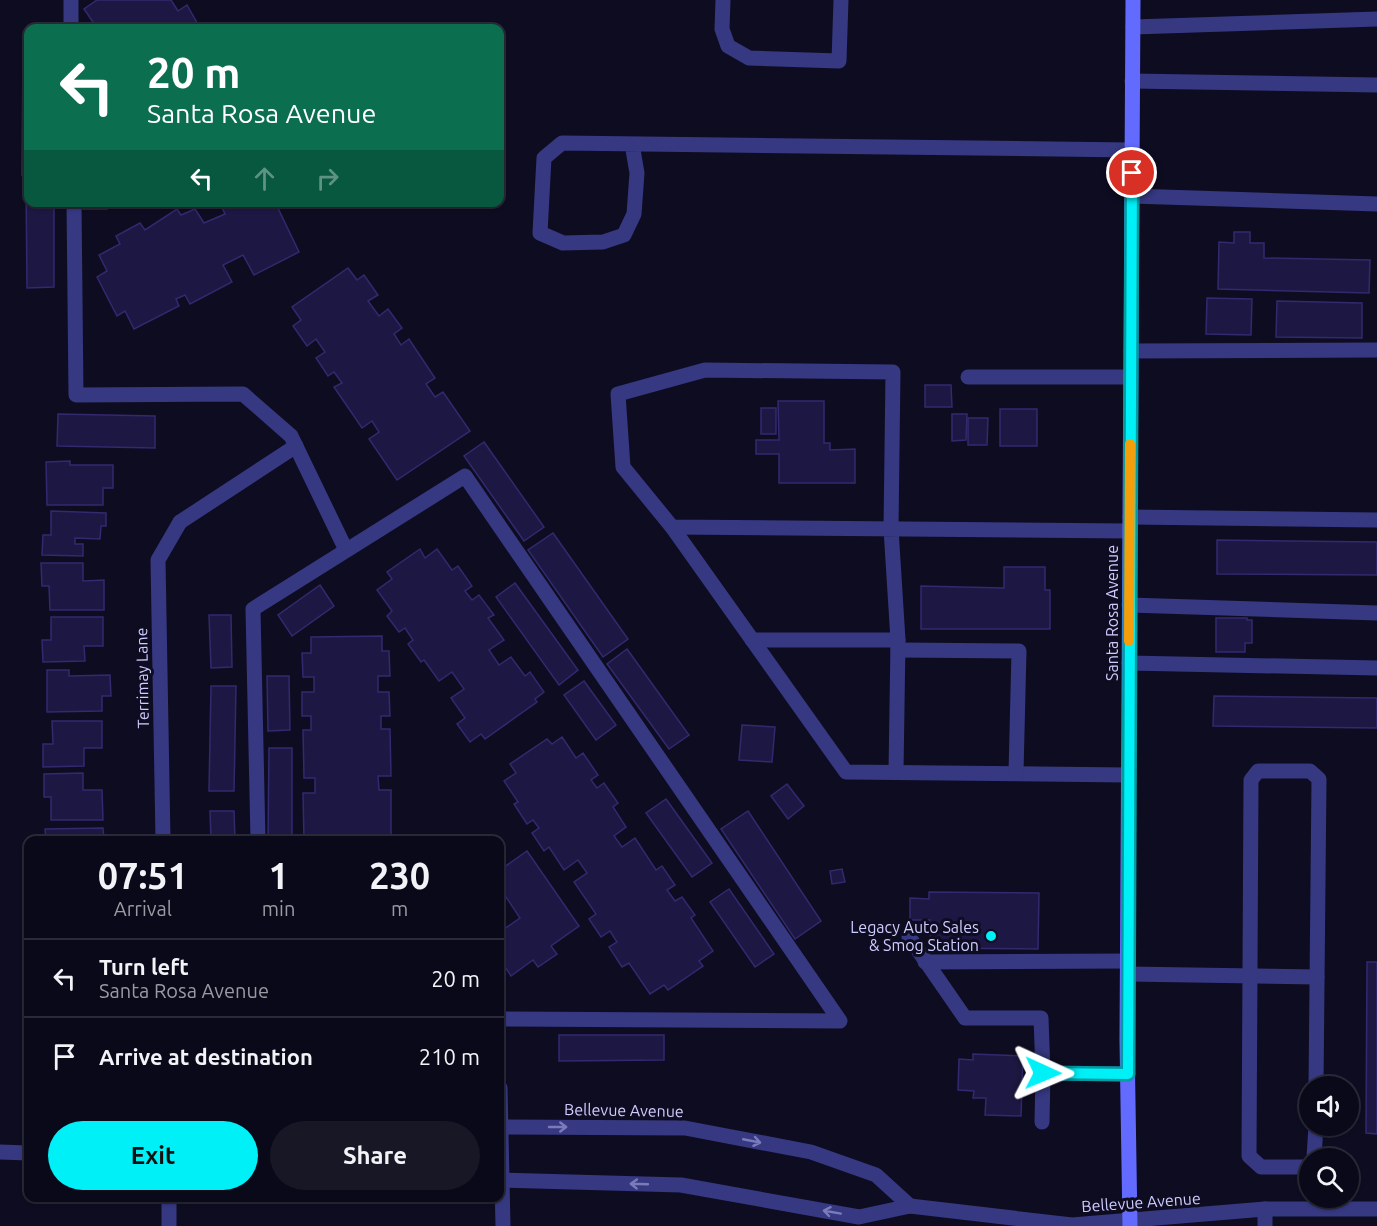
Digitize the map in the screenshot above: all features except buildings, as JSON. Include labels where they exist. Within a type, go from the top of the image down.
[{"type":"main road","name":"Santa Rosa Avenue","points":[[1130,1224],[1128,967],[1133,0]]},
{"type":"street","points":[[70,0],[71,24]]},
{"type":"street","points":[[723,0],[722,29],[728,46],[749,58],[839,61],[841,0]]},
{"type":"street","points":[[1133,27],[1377,19]]},
{"type":"street","points":[[1132,81],[1377,85]]},
{"type":"street","points":[[632,144],[636,173],[634,214],[624,235],[603,242],[563,243],[540,233],[544,158],[562,142],[1132,150]]},
{"type":"street","points":[[1132,196],[1377,204]]},
{"type":"street","points":[[74,207],[76,394],[243,394],[291,436],[346,550]]},
{"type":"street","points":[[1131,351],[1377,350]]},
{"type":"street","points":[[896,772],[898,645],[891,529],[893,372],[705,370],[618,394],[623,467],[672,527],[846,772],[1129,775]]},
{"type":"street","points":[[968,377],[1131,377]]},
{"type":"street","name":"Terrimay Lane","points":[[163,836],[158,560],[180,522],[296,446]]},
{"type":"street","points":[[258,836],[253,609],[465,476],[840,1021],[504,1019]]},
{"type":"street","points":[[672,527],[891,529],[1377,520]]},
{"type":"street","points":[[1129,605],[1377,613]]},
{"type":"street","points":[[752,640],[1019,651],[1016,773]]},
{"type":"street","points":[[1129,663],[1377,668]]},
{"type":"street","points":[[1299,1167],[1261,1167],[1249,1156],[1251,780],[1258,771],[1310,771],[1319,779],[1316,1076]]},
{"type":"street","points":[[909,937],[965,1018],[1041,1018],[1042,1122]]},
{"type":"street","points":[[925,962],[1128,967],[1250,977],[1317,977]]},
{"type":"street","points":[[1043,1073],[1128,1074]]},
{"type":"street","name":"Bellevue Avenue","points":[[504,1127],[685,1128],[799,1150],[876,1175],[910,1206]]},
{"type":"street","points":[[0,1152],[24,1153]]},
{"type":"street","name":"Bellevue Avenue","points":[[504,1180],[681,1185],[859,1217],[910,1206],[1072,1225],[1130,1224],[1265,1209],[1377,1209]]},
{"type":"street","points":[[169,1202],[169,1226]]},
{"type":"street","points":[[501,1202],[503,1226]]},
{"type":"street","points":[[1265,1209],[1265,1226]]},
{"type":"slow traffic","points":[[1129,641],[1130,444]]},
{"type":"place","name":"Legacy Auto Sales & Smog Station","points":[[991,936]]},
{"type":"route","points":[[1043,1073],[1128,1074],[1132,173]]}]
